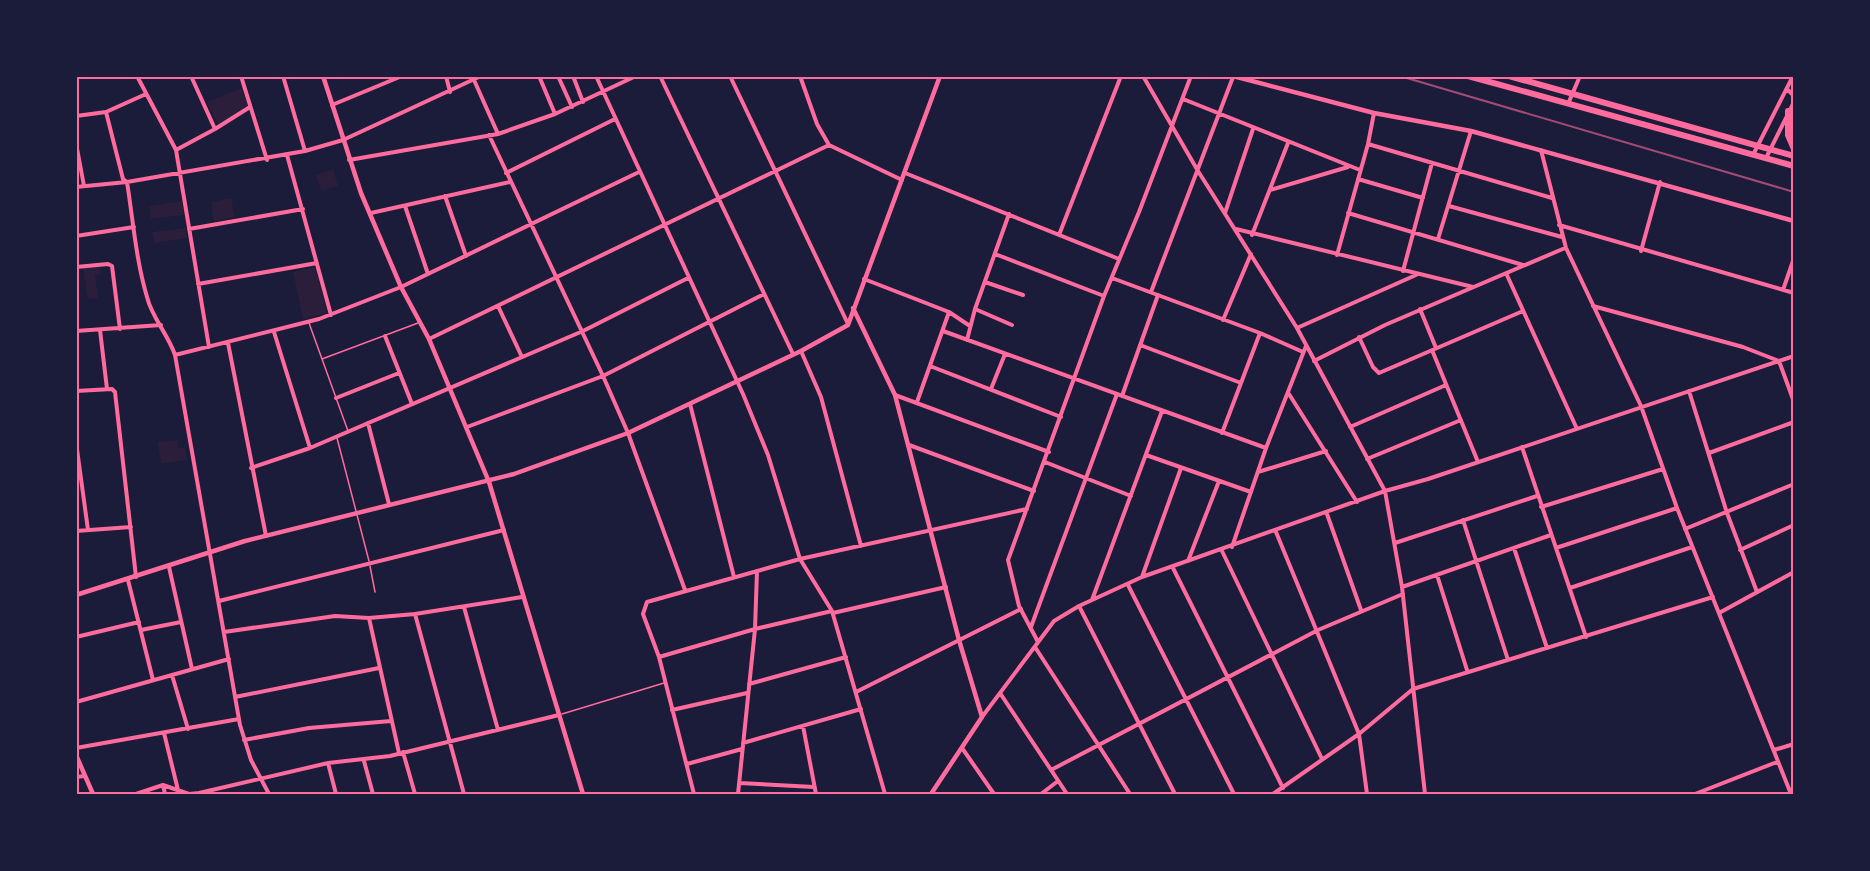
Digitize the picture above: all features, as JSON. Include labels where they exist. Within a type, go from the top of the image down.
[{"type":"main road","points":[[1468,76],[1794,166]]},
{"type":"main road","points":[[1509,76],[1570,95],[1794,156]]},
{"type":"main road","points":[[1788,111],[1788,135],[1794,149]]},
{"type":"street","points":[[136,76],[176,150],[209,347]]},
{"type":"street","points":[[191,76],[215,129]]},
{"type":"street","points":[[241,76],[267,160]]},
{"type":"street","points":[[283,76],[305,151]]},
{"type":"street","points":[[323,76],[349,160],[401,287],[429,339],[489,482],[583,795]]},
{"type":"street","points":[[331,106],[402,76]]},
{"type":"street","points":[[446,76],[450,92]]},
{"type":"street","points":[[539,76],[555,114]]},
{"type":"street","points":[[558,76],[572,107]]},
{"type":"street","points":[[573,76],[584,102]]},
{"type":"street","points":[[596,76],[737,382],[768,455],[800,559],[832,612],[885,795]]},
{"type":"street","points":[[349,160],[498,134],[584,102],[636,76]]},
{"type":"street","points":[[660,76],[793,354]]},
{"type":"street","points":[[730,76],[848,325]]},
{"type":"street","points":[[800,76],[817,124],[829,145],[902,180]]},
{"type":"street","points":[[76,595],[136,578],[209,551],[389,504],[489,482],[628,433],[801,351],[848,325],[940,76]]},
{"type":"street","points":[[1059,235],[1121,76]]},
{"type":"street","points":[[1143,76],[1198,171],[1297,328],[1385,491],[1403,594],[1425,795]]},
{"type":"street","points":[[1038,642],[1021,609],[1008,560],[1104,296],[1191,76]]},
{"type":"street","points":[[1151,292],[1233,76],[1374,113],[1471,131],[1794,221]]},
{"type":"street","points":[[1568,104],[1580,76]]},
{"type":"street","points":[[1753,155],[1756,144],[1793,76]]},
{"type":"street","points":[[76,187],[127,182],[267,160],[305,151],[343,140],[480,77]]},
{"type":"street","points":[[474,80],[498,134]]},
{"type":"street","points":[[1787,89],[1794,96]]},
{"type":"street","points":[[76,116],[106,112],[146,94]]},
{"type":"street","points":[[1183,99],[1360,170]]},
{"type":"street","points":[[1766,159],[1769,148],[1794,102]]},
{"type":"street","points":[[176,150],[250,107]]},
{"type":"street","points":[[106,112],[123,179],[127,182],[147,297],[175,355],[239,719],[253,764],[268,795]]},
{"type":"street","points":[[1336,255],[1368,144],[1374,113]]},
{"type":"street","points":[[506,173],[615,119]]},
{"type":"street","points":[[1225,214],[1253,129]]},
{"type":"street","points":[[1438,240],[1471,131]]},
{"type":"street","points":[[489,135],[530,225],[583,331],[628,433],[686,590]]},
{"type":"street","points":[[76,142],[84,186]]},
{"type":"street","points":[[1252,235],[1288,143]]},
{"type":"street","points":[[1368,144],[1553,198]]},
{"type":"street","points":[[429,339],[720,200],[829,145]]},
{"type":"street","points":[[1540,150],[1566,248],[1641,406],[1692,547],[1791,795]]},
{"type":"street","points":[[288,155],[331,315]]},
{"type":"street","points":[[1403,271],[1432,163]]},
{"type":"street","points":[[1270,190],[1348,167]]},
{"type":"street","points":[[175,355],[274,332],[331,315],[401,287],[639,172]]},
{"type":"street","points":[[905,173],[1119,259]]},
{"type":"street","points":[[1358,179],[1423,198]]},
{"type":"street","points":[[371,213],[510,182]]},
{"type":"street","points":[[1641,251],[1660,182]]},
{"type":"street","points":[[445,196],[466,255]]},
{"type":"street","points":[[405,206],[428,274]]},
{"type":"street","points":[[1449,206],[1562,237]]},
{"type":"street","points":[[189,230],[303,208]]},
{"type":"street","points":[[1348,213],[1523,265]]},
{"type":"street","points":[[967,340],[975,309],[1009,214]]},
{"type":"street","points":[[1559,225],[1641,251],[1794,293]]},
{"type":"street","points":[[76,236],[134,227]]},
{"type":"street","points":[[1236,230],[1473,287]]},
{"type":"street","points":[[1314,361],[1420,309],[1566,248]]},
{"type":"street","points":[[995,254],[1104,296]]},
{"type":"street","points":[[1223,320],[1251,254]]},
{"type":"street","points":[[1783,290],[1794,258]]},
{"type":"street","points":[[198,285],[317,263]]},
{"type":"street","points":[[76,267],[108,264],[112,266],[120,329]]},
{"type":"street","points":[[1506,273],[1577,429]]},
{"type":"street","points":[[1297,328],[1418,274]]},
{"type":"street","points":[[250,468],[337,437],[583,331],[688,278]]},
{"type":"street","points":[[1112,278],[1304,351]]},
{"type":"street","points":[[864,279],[950,312],[970,326]]},
{"type":"street","points":[[985,282],[1023,296]]},
{"type":"street","points":[[467,427],[603,376],[764,294]]},
{"type":"street","points":[[1030,627],[1158,295]]},
{"type":"street","points":[[498,306],[522,357]]},
{"type":"street","points":[[1592,306],[1680,329],[1779,361]]},
{"type":"street","points":[[854,308],[895,395],[959,640],[982,717]]},
{"type":"street","points":[[975,309],[1012,325]]},
{"type":"street","points":[[1420,309],[1446,385],[1478,462]]},
{"type":"street","points":[[1359,337],[1377,373],[1523,311]]},
{"type":"street","points":[[917,402],[950,312]]},
{"type":"street","points":[[76,332],[161,325]]},
{"type":"street","points":[[100,330],[107,389]]},
{"type":"street","points":[[274,332],[310,448]]},
{"type":"street","points":[[943,332],[1266,448]]},
{"type":"street","points":[[1222,433],[1260,333]]},
{"type":"street","points":[[385,336],[412,404]]},
{"type":"street","points":[[228,343],[250,468],[266,536]]},
{"type":"street","points":[[1140,345],[1241,383]]},
{"type":"street","points":[[1232,547],[1266,448],[1306,346]]},
{"type":"street","points":[[801,351],[821,397],[861,546]]},
{"type":"street","points":[[991,389],[1005,354]]},
{"type":"street","points":[[932,795],[982,717],[1054,621],[1079,606],[1142,577],[1327,514],[1385,491],[1794,356]]},
{"type":"street","points":[[1779,361],[1794,402]]},
{"type":"street","points":[[930,366],[1061,417]]},
{"type":"street","points":[[336,398],[399,373]]},
{"type":"street","points":[[1350,427],[1446,385]]},
{"type":"street","points":[[76,391],[107,389],[115,392],[136,578]]},
{"type":"street","points":[[1689,391],[1727,513],[1757,592]]},
{"type":"street","points":[[1289,394],[1357,502]]},
{"type":"street","points":[[895,395],[1049,452]]},
{"type":"street","points":[[690,404],[734,577]]},
{"type":"street","points":[[1092,600],[1162,411]]},
{"type":"street","points":[[1367,459],[1461,420]]},
{"type":"street","points":[[1708,453],[1794,422]]},
{"type":"street","points":[[368,423],[389,504]]},
{"type":"street","points":[[76,442],[88,530]]},
{"type":"street","points":[[909,445],[1034,491]]},
{"type":"street","points":[[1522,447],[1586,637]]},
{"type":"street","points":[[1258,472],[1326,451]]},
{"type":"street","points":[[1146,455],[1251,492]]},
{"type":"street","points":[[1045,462],[1131,496]]},
{"type":"street","points":[[1142,577],[1181,468]]},
{"type":"street","points":[[1541,507],[1663,469]]},
{"type":"street","points":[[1187,562],[1219,481]]},
{"type":"street","points":[[1685,528],[1727,513],[1794,484]]},
{"type":"street","points":[[1395,543],[1537,496]]},
{"type":"street","points":[[694,795],[664,683],[660,657],[643,614],[643,607],[653,598],[800,559],[1027,508]]},
{"type":"street","points":[[1556,548],[1677,508]]},
{"type":"street","points":[[1327,514],[1361,610]]},
{"type":"street","points":[[1463,520],[1508,660]]},
{"type":"street","points":[[1740,550],[1794,525]]},
{"type":"street","points":[[76,531],[130,527]]},
{"type":"street","points":[[219,601],[504,530]]},
{"type":"street","points":[[1276,532],[1359,734],[1367,795]]},
{"type":"street","points":[[1402,587],[1551,535]]},
{"type":"street","points":[[1570,588],[1692,547]]},
{"type":"street","points":[[1514,548],[1547,648]]},
{"type":"street","points":[[1222,551],[1322,759]]},
{"type":"street","points":[[169,567],[192,669]]},
{"type":"street","points":[[1173,568],[1282,788]]},
{"type":"street","points":[[738,795],[755,629],[757,571]]},
{"type":"street","points":[[1719,613],[1794,572]]},
{"type":"street","points":[[1437,575],[1467,670]]},
{"type":"street","points":[[128,580],[153,680]]},
{"type":"street","points":[[1128,585],[1234,795]]},
{"type":"street","points":[[660,657],[755,629],[946,587]]},
{"type":"street","points":[[1051,770],[1273,656],[1318,630],[1403,594]]},
{"type":"street","points":[[224,632],[334,615],[369,618],[415,614],[522,597]]},
{"type":"street","points":[[1273,795],[1359,734],[1413,689],[1467,670],[1586,637],[1713,597]]},
{"type":"street","points":[[1079,606],[1175,795]]},
{"type":"street","points":[[464,607],[498,730]]},
{"type":"street","points":[[856,692],[1021,609]]},
{"type":"street","points":[[415,614],[464,795]]},
{"type":"street","points":[[369,618],[391,721],[415,795]]},
{"type":"street","points":[[76,637],[138,622]]},
{"type":"street","points":[[141,630],[182,622]]},
{"type":"street","points":[[1035,647],[1130,795]]},
{"type":"street","points":[[748,684],[846,657]]},
{"type":"street","points":[[76,702],[229,659]]},
{"type":"street","points":[[235,696],[380,669]]},
{"type":"street","points":[[172,675],[189,729]]},
{"type":"street","points":[[672,710],[747,693]]},
{"type":"street","points":[[1000,693],[1067,795]]},
{"type":"street","points":[[743,743],[861,709]]},
{"type":"street","points":[[136,795],[163,784],[178,790],[199,793],[328,763],[364,761],[559,715]]},
{"type":"street","points":[[76,748],[239,719]]},
{"type":"street","points":[[244,740],[309,728],[391,721]]},
{"type":"street","points":[[803,726],[816,795]]},
{"type":"street","points":[[164,733],[178,790]]},
{"type":"street","points":[[1774,750],[1794,744]]},
{"type":"street","points":[[962,748],[994,795]]},
{"type":"street","points":[[687,764],[742,749]]},
{"type":"street","points":[[76,755],[93,795]]},
{"type":"street","points":[[364,761],[373,795]]},
{"type":"street","points":[[1695,795],[1777,762]]},
{"type":"street","points":[[328,763],[336,795]]},
{"type":"street","points":[[76,777],[84,776]]},
{"type":"street","points":[[1041,795],[1058,781]]},
{"type":"street","points":[[739,783],[814,787]]},
{"type":"street","points":[[163,784],[165,795]]},
{"type":"lane","points":[[308,322],[348,432]]},
{"type":"lane","points":[[322,360],[419,322]]},
{"type":"lane","points":[[337,437],[358,512],[375,592]]},
{"type":"lane","points":[[559,715],[664,683]]},
{"type":"shaded area","points":[[242,88],[248,105],[218,125],[207,102]]},
{"type":"shaded area","points":[[333,169],[338,186],[321,191],[316,175]]},
{"type":"shaded area","points":[[231,198],[235,217],[214,221],[211,202]]},
{"type":"shaded area","points":[[182,201],[184,215],[151,219],[149,206]]},
{"type":"shaded area","points":[[185,228],[187,238],[154,243],[152,232]]},
{"type":"shaded area","points":[[100,266],[101,274],[95,275],[98,298],[88,299],[83,268]]},
{"type":"shaded area","points":[[315,267],[327,313],[303,319],[293,272]]},
{"type":"shaded area","points":[[177,440],[178,448],[185,448],[187,460],[161,464],[158,442]]},
{"type":"railway","points":[[1400,76],[1794,192]]}]
